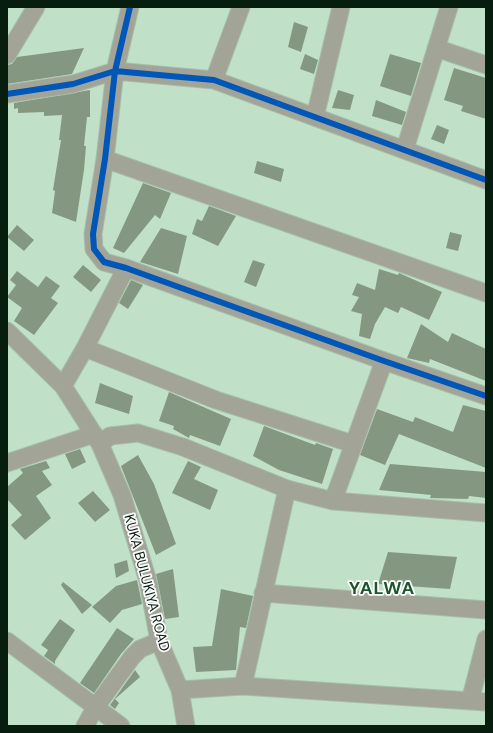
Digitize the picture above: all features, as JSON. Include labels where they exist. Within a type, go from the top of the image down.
[{"type":"street","points":[[7,55],[36,7]]},
{"type":"street","points":[[130,7],[115,71],[105,159],[93,234],[94,249],[104,262],[126,268],[384,362],[486,396]]},
{"type":"street","points":[[214,80],[241,7]]},
{"type":"street","points":[[315,117],[341,7]]},
{"type":"street","points":[[404,150],[449,7]]},
{"type":"street","points":[[436,48],[486,65]]},
{"type":"street","points":[[7,94],[73,84],[115,71],[214,80],[486,180]]},
{"type":"street","points":[[105,159],[486,293]]},
{"type":"street","points":[[63,386],[85,348],[126,268]]},
{"type":"street","name":"KUKA BULUKIYA ROAD","points":[[7,331],[63,386],[97,439],[122,496],[148,581],[159,641],[180,690],[186,726]]},
{"type":"street","points":[[85,348],[216,400],[353,444]]},
{"type":"street","points":[[333,501],[384,362]]},
{"type":"street","points":[[7,463],[110,436],[138,433],[183,447],[286,489],[333,501],[486,512]]},
{"type":"street","points":[[243,686],[286,489]]},
{"type":"street","points":[[263,593],[486,610]]},
{"type":"street","points":[[180,690],[243,686],[478,702],[486,639]]},
{"type":"street","points":[[7,641],[121,726]]},
{"type":"street","points":[[85,726],[95,708],[132,657],[140,649],[159,641]]},
{"type":"building","points":[[294,22],[308,27],[301,52],[288,47]]},
{"type":"building","points":[[84,48],[72,74],[7,84],[7,65],[12,64],[17,57]]},
{"type":"building","points":[[305,54],[318,60],[314,74],[300,69]]},
{"type":"building","points":[[390,54],[421,63],[411,96],[380,86]]},
{"type":"building","points":[[454,68],[486,78],[486,119],[461,111],[463,106],[444,100]]},
{"type":"building","points":[[90,90],[90,117],[87,117],[84,146],[86,146],[84,170],[76,222],[52,213],[55,191],[53,190],[61,140],[59,140],[62,115],[44,116],[44,112],[18,113],[18,108],[14,109],[14,103]]},
{"type":"building","points":[[338,90],[354,95],[350,110],[332,108]]},
{"type":"building","points":[[376,100],[406,112],[402,125],[372,116]]},
{"type":"building","points":[[437,125],[449,130],[444,144],[431,139]]},
{"type":"building","points":[[257,161],[284,169],[281,182],[254,173]]},
{"type":"building","points":[[143,183],[171,193],[160,219],[155,215],[124,253],[113,248]]},
{"type":"building","points":[[209,206],[236,216],[218,246],[192,234],[197,219],[202,221]]},
{"type":"building","points":[[17,225],[34,240],[24,251],[7,237]]},
{"type":"building","points":[[161,228],[187,236],[178,274],[140,262]]},
{"type":"building","points":[[450,232],[462,235],[458,251],[446,248]]},
{"type":"building","points":[[253,260],[265,264],[256,287],[244,282]]},
{"type":"building","points":[[83,265],[101,280],[91,292],[73,277]]},
{"type":"building","points":[[379,269],[398,275],[399,273],[442,292],[429,320],[401,307],[398,313],[385,307],[375,324],[370,339],[359,336],[362,314],[351,311],[359,297],[352,295],[357,283],[375,290]]},
{"type":"building","points":[[17,271],[38,287],[46,276],[60,286],[51,298],[58,303],[34,335],[14,321],[22,308],[7,297],[16,285],[10,280]]},
{"type":"building","points":[[131,280],[143,285],[128,309],[119,303]]},
{"type":"building","points":[[421,324],[448,342],[452,333],[486,349],[486,381],[430,359],[429,363],[407,358]]},
{"type":"building","points":[[100,383],[133,396],[129,414],[95,403]]},
{"type":"building","points":[[169,392],[231,419],[220,446],[190,435],[189,438],[173,429],[174,426],[159,421]]},
{"type":"building","points":[[463,405],[486,411],[486,468],[399,434],[385,465],[360,455],[377,409],[413,422],[415,417],[453,432]]},
{"type":"building","points":[[264,426],[315,445],[316,443],[333,449],[322,484],[279,470],[253,456]]},
{"type":"building","points":[[80,449],[86,462],[72,469],[65,454]]},
{"type":"building","points":[[138,455],[154,484],[176,544],[156,555],[121,466]]},
{"type":"building","points":[[46,461],[50,468],[42,471],[52,485],[36,496],[51,518],[25,540],[11,525],[22,515],[7,499],[7,487],[23,473],[20,469]]},
{"type":"building","points":[[188,461],[201,467],[194,479],[218,490],[210,510],[172,493]]},
{"type":"building","points":[[390,464],[486,472],[486,498],[469,496],[468,499],[430,498],[431,495],[379,490]]},
{"type":"building","points":[[93,491],[110,510],[95,522],[78,503]]},
{"type":"building","points":[[388,552],[457,557],[450,589],[378,584]]},
{"type":"building","points":[[127,560],[129,571],[116,578],[114,564]]},
{"type":"building","points":[[173,569],[179,617],[165,619],[156,574]]},
{"type":"building","points":[[137,580],[142,604],[122,610],[110,623],[92,607],[116,586]]},
{"type":"building","points":[[63,582],[92,605],[82,614],[61,585]]},
{"type":"building","points":[[221,589],[253,596],[246,628],[240,627],[236,670],[196,672],[193,647],[212,646]]},
{"type":"building","points":[[60,619],[75,630],[55,661],[55,664],[44,656],[48,650],[41,645]]},
{"type":"building","points":[[117,628],[134,639],[121,654],[94,693],[80,683]]},
{"type":"building","points":[[135,670],[140,677],[115,699],[119,703],[115,709],[110,705]]},
{"type":"cycle path","points":[[130,7],[115,71],[105,159],[93,234],[94,249],[104,262],[126,268],[486,396]]},
{"type":"cycle path","points":[[7,94],[73,84],[115,71],[214,80],[486,180]]},
{"type":"district","name":"YALWA","points":[[382,589]]}]
